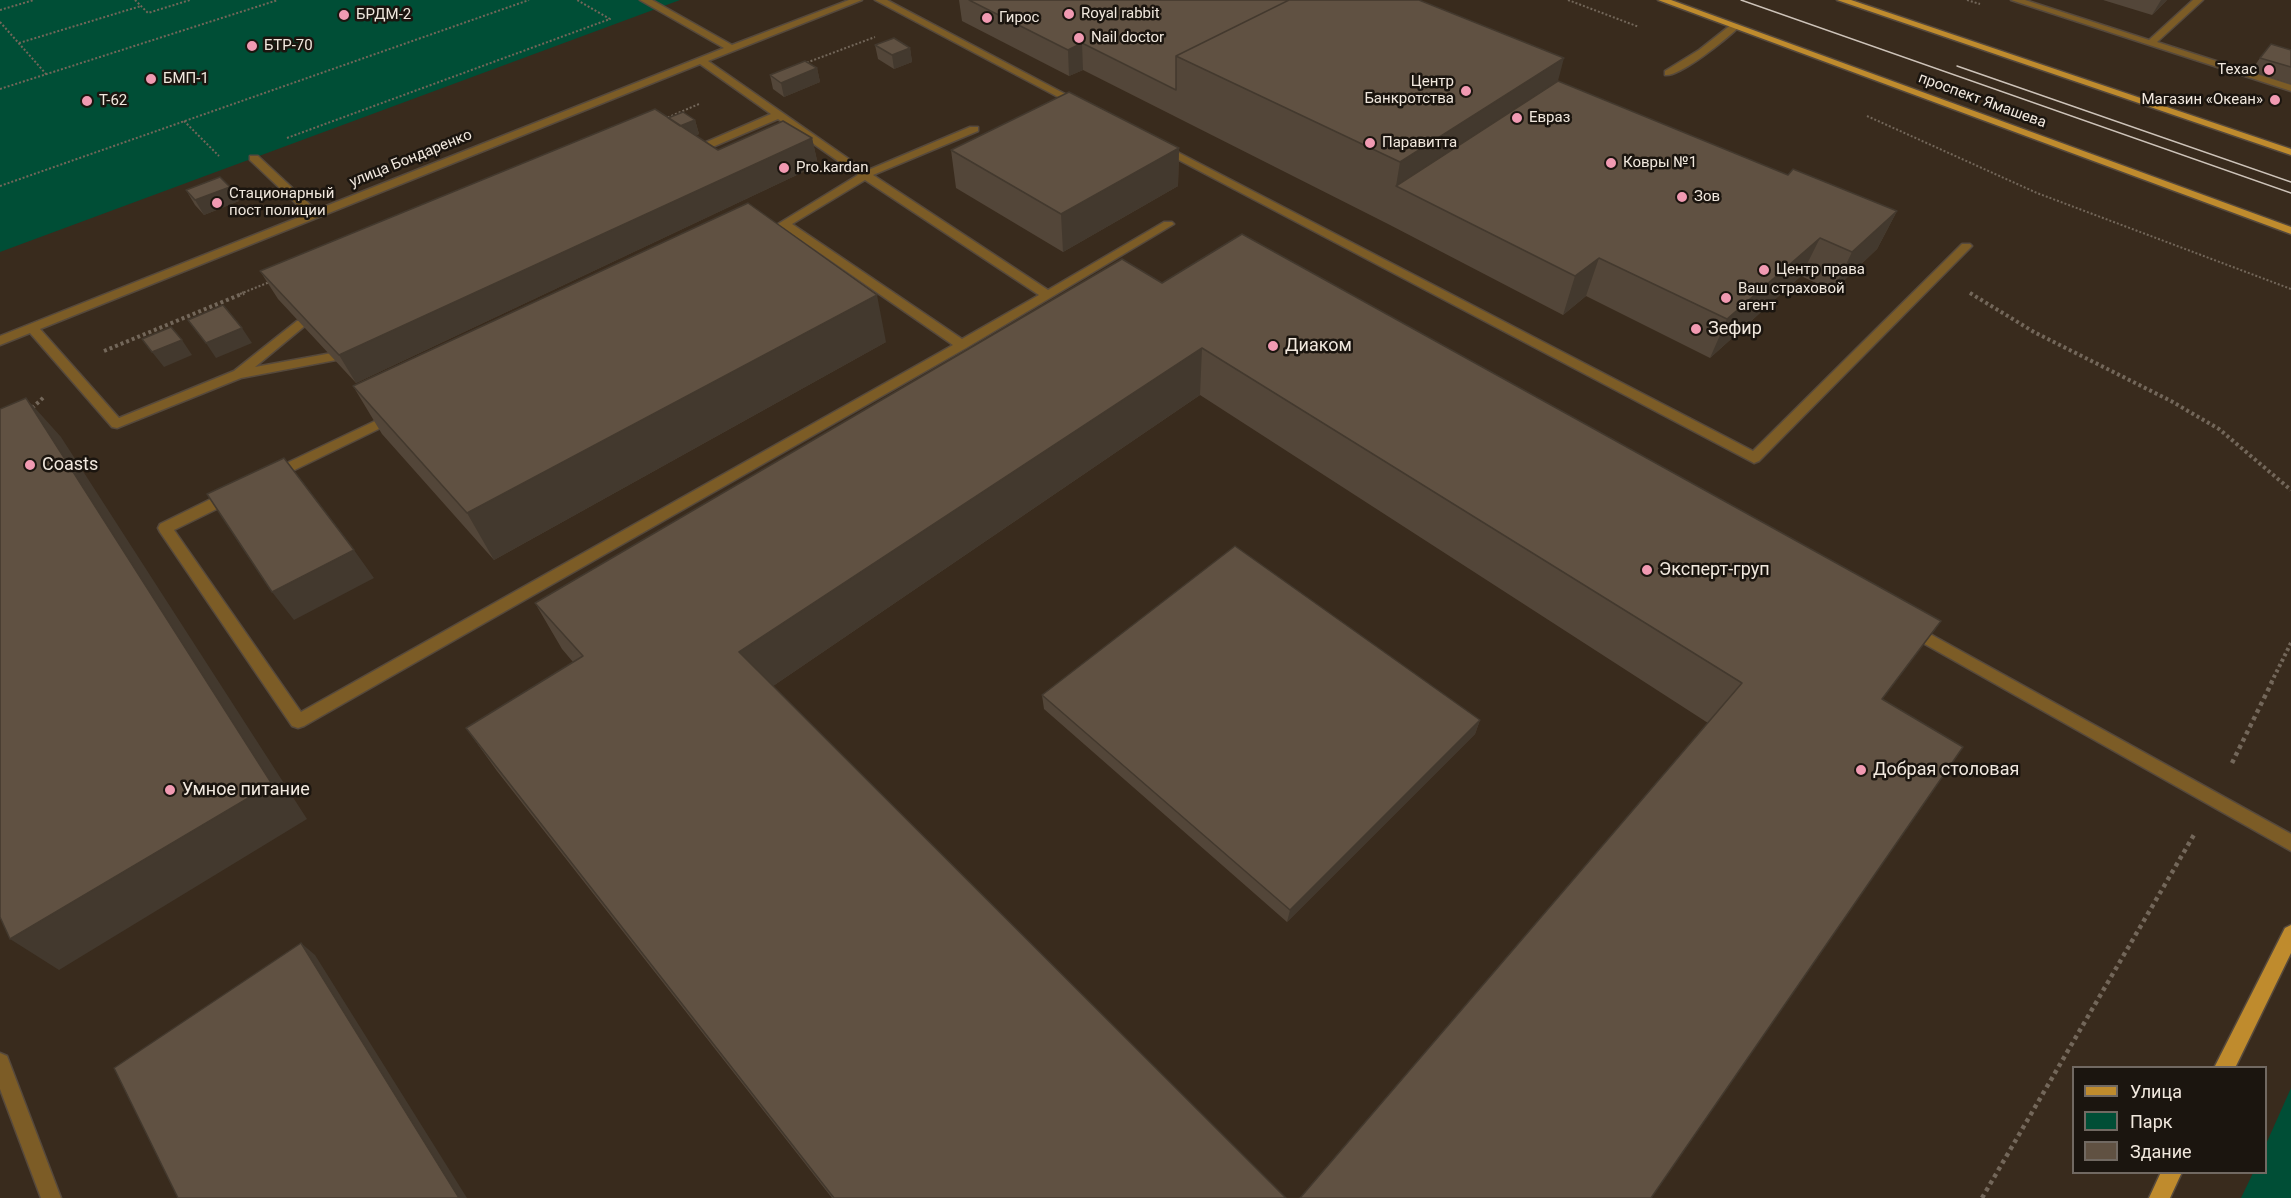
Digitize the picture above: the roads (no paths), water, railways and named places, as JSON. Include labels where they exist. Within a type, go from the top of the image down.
[{"type":"main road","name":"проспект Ямашева","points":[[1663,0],[2291,231]]},
{"type":"main road","points":[[1842,0],[2291,152]]},
{"type":"main road","points":[[2225,1066],[2291,934]]},
{"type":"main road","points":[[2159,1198],[2171,1174]]},
{"type":"street","points":[[645,0],[729,46]]},
{"type":"street","name":"улица Бондаренко","points":[[701,60],[840,0]]},
{"type":"street","name":"улица Бондаренко","points":[[0,341],[701,60],[857,0]]},
{"type":"street","points":[[880,0],[1095,112]]},
{"type":"street","points":[[2016,0],[2291,88]]},
{"type":"street","points":[[2151,44],[2198,0]]},
{"type":"street","points":[[1668,73],[1702,52],[1735,26]]},
{"type":"street","points":[[701,60],[865,175],[1048,295]]},
{"type":"street","points":[[689,153],[778,115]]},
{"type":"street","points":[[962,345],[778,227],[865,175],[974,129]]},
{"type":"street","points":[[1148,140],[1754,458],[1966,246]]},
{"type":"street","points":[[254,159],[316,216]]},
{"type":"street","points":[[240,492],[165,528],[298,721],[962,345],[1168,224]]},
{"type":"street","points":[[238,374],[301,324]]},
{"type":"street","points":[[32,328],[117,424],[238,374],[332,357]]},
{"type":"street","points":[[261,481],[411,408]]},
{"type":"street","points":[[1901,624],[2291,843]]},
{"type":"street","points":[[0,1063],[51,1198]]},
{"type":"tram line","points":[[1741,0],[2291,193]]},
{"type":"tram line","points":[[1957,66],[2291,182]]},
{"type":"place","name":"Royal rabbit","points":[[1069,14]]},
{"type":"place","name":"БРДМ-2","points":[[344,15]]},
{"type":"place","name":"Гирос","points":[[987,18]]},
{"type":"place","name":"Nail doctor","points":[[1079,38]]},
{"type":"place","name":"БТР-70","points":[[252,46]]},
{"type":"place","name":"Техас","points":[[2269,70]]},
{"type":"place","name":"БМП-1","points":[[151,79]]},
{"type":"place","name":"Центр Банкротства","points":[[1466,91]]},
{"type":"place","name":"Магазин «Океан»","points":[[2275,100]]},
{"type":"place","name":"Т-62","points":[[87,101]]},
{"type":"place","name":"Евраз","points":[[1517,118]]},
{"type":"place","name":"Паравитта","points":[[1370,143]]},
{"type":"place","name":"Ковры №1","points":[[1611,163]]},
{"type":"place","name":"Pro.kardan","points":[[784,168]]},
{"type":"place","name":"Зов","points":[[1682,197]]},
{"type":"place","name":"Стационарный пост полиции","points":[[217,203]]},
{"type":"place","name":"Центр права","points":[[1764,270]]},
{"type":"place","name":"Ваш страховой агент","points":[[1726,298]]},
{"type":"place","name":"Зефир","points":[[1696,329]]},
{"type":"place","name":"Диаком","points":[[1273,346]]},
{"type":"place","name":"Coasts","points":[[30,465]]},
{"type":"place","name":"Эксперт-груп","points":[[1647,570]]},
{"type":"place","name":"Добрая столовая","points":[[1861,770]]},
{"type":"place","name":"Умное питание","points":[[170,790]]}]
